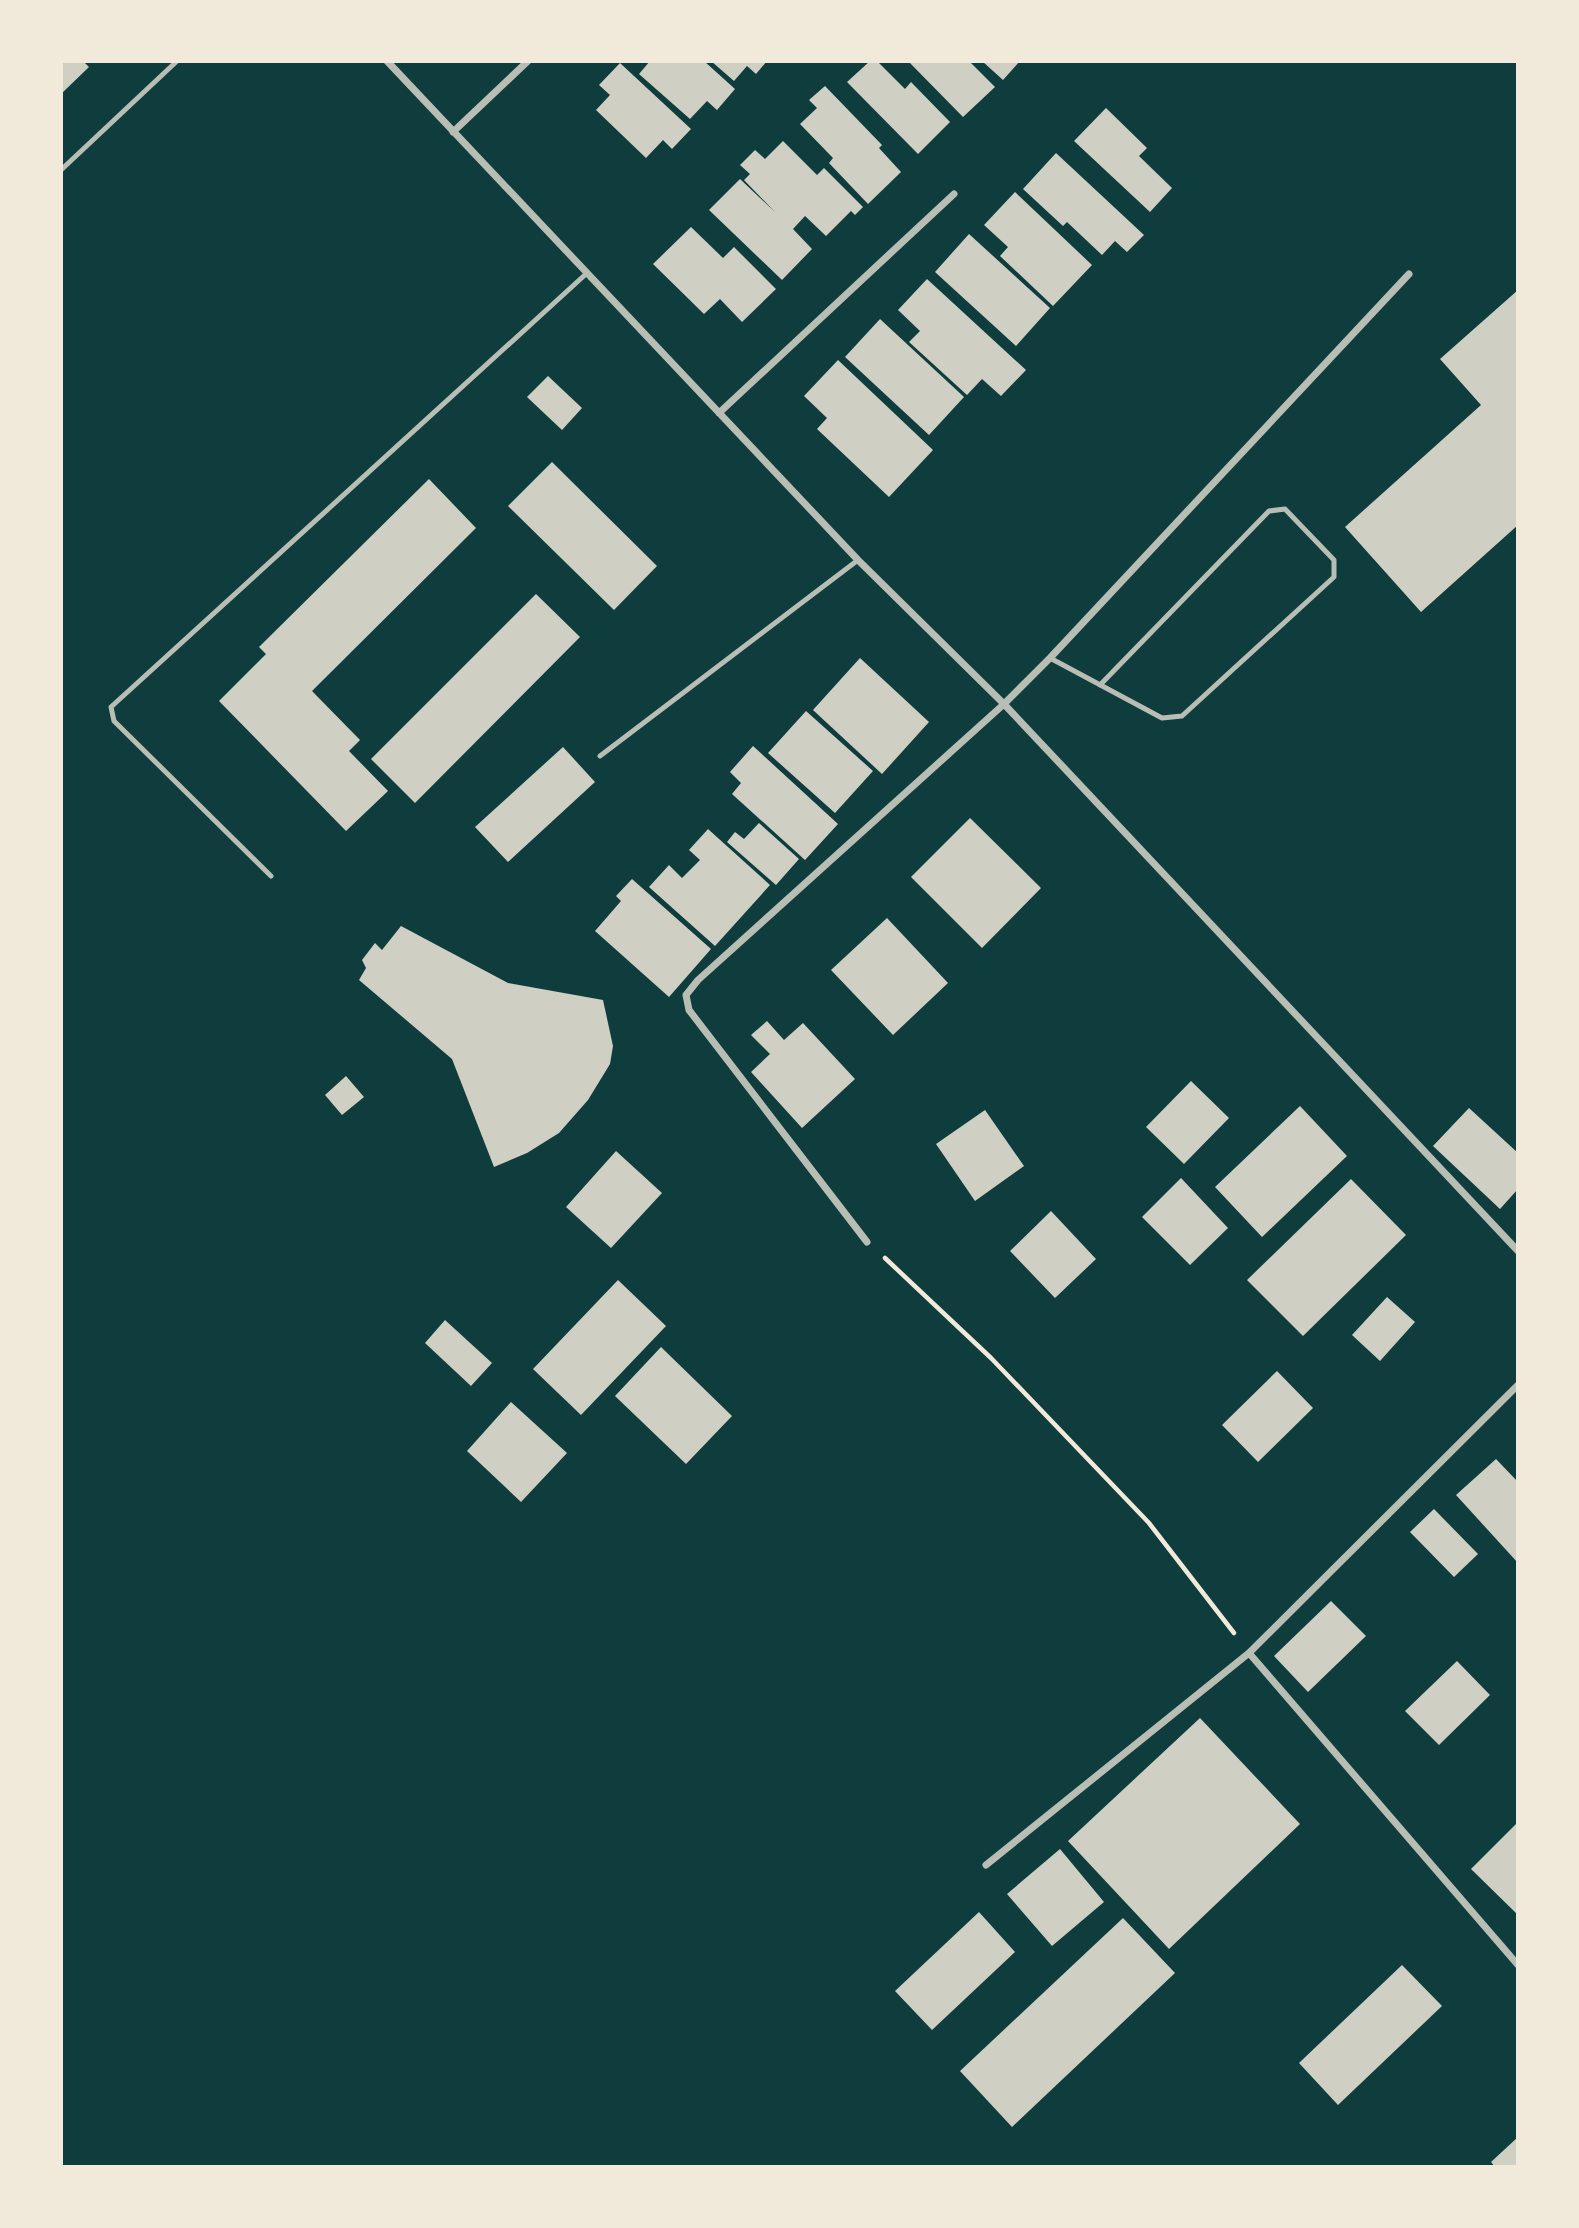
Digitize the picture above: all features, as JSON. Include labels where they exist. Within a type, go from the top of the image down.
[{"type":"street","points":[[387,61],[858,560],[1004,704],[1518,1251]]},
{"type":"street","points":[[453,132],[528,61]]},
{"type":"street","points":[[719,413],[954,194]]},
{"type":"street","points":[[867,1242],[689,1010],[686,995],[698,979],[1004,704],[1409,274]]},
{"type":"street","points":[[986,1865],[1249,1653],[1518,1385]]},
{"type":"street","points":[[1249,1653],[1518,1965]]},
{"type":"lane","points":[[61,170],[177,61]]},
{"type":"lane","points":[[271,876],[114,721],[111,708],[587,273]]},
{"type":"lane","points":[[1050,658],[1100,685],[1162,718],[1182,716],[1334,577],[1334,560],[1285,509],[1269,511],[1100,685]]},
{"type":"lane","points":[[600,756],[858,560]]},
{"type":"path","points":[[867,1242],[991,1358],[1149,1523],[1249,1653]]},
{"type":"building","points":[[61,61],[83,61],[89,67],[61,94]]},
{"type":"building","points":[[650,61],[704,61],[735,89],[717,110],[707,101],[690,119],[639,74]]},
{"type":"building","points":[[711,61],[767,61],[756,74],[747,66],[734,81]]},
{"type":"building","points":[[870,61],[877,61],[905,89],[911,82],[950,122],[918,154],[847,82]]},
{"type":"building","points":[[908,61],[969,61],[995,87],[963,117]]},
{"type":"building","points":[[982,61],[1020,61],[1003,80]]},
{"type":"building","points":[[620,63],[691,129],[672,149],[663,140],[646,158],[596,110],[610,95],[599,85]]},
{"type":"building","points":[[825,86],[882,145],[879,148],[901,172],[868,204],[829,163],[833,158],[800,124],[817,108],[809,100]]},
{"type":"building","points":[[1106,108],[1147,148],[1139,156],[1172,188],[1150,212],[1074,141]]},
{"type":"building","points":[[783,141],[817,175],[824,168],[863,207],[855,215],[851,211],[826,236],[805,216],[793,229],[812,249],[782,280],[709,210],[740,179],[775,212],[744,180],[750,174],[740,165],[755,150],[765,159]]},
{"type":"building","points":[[1056,153],[1144,235],[1127,252],[1115,241],[1102,255],[1067,222],[1063,226],[1023,189]]},
{"type":"building","points":[[1015,192],[1092,265],[1053,306],[1000,256],[1008,247],[984,225]]},
{"type":"building","points":[[691,227],[723,258],[734,247],[776,289],[742,322],[720,299],[704,314],[653,264]]},
{"type":"building","points":[[969,234],[1050,308],[1016,346],[935,272]]},
{"type":"building","points":[[927,279],[1026,370],[1001,396],[982,379],[967,395],[909,342],[920,331],[898,310]]},
{"type":"building","points":[[1518,290],[1518,525],[1421,612],[1345,527],[1481,405],[1440,359]]},
{"type":"building","points":[[880,319],[964,397],[929,435],[845,357]]},
{"type":"building","points":[[838,360],[933,450],[889,497],[817,429],[827,418],[804,396]]},
{"type":"building","points":[[548,376],[582,408],[562,430],[527,397]]},
{"type":"building","points":[[552,462],[657,566],[614,610],[508,506]]},
{"type":"building","points":[[429,479],[476,528],[312,691],[360,740],[349,751],[388,791],[346,831],[219,701],[266,654],[259,647]]},
{"type":"building","points":[[536,594],[580,637],[415,803],[371,759]]},
{"type":"building","points":[[860,658],[929,722],[882,774],[813,710]]},
{"type":"building","points":[[806,711],[873,771],[835,813],[768,753]]},
{"type":"building","points":[[753,746],[838,824],[805,860],[732,794],[741,783],[730,772]]},
{"type":"building","points":[[563,747],[595,782],[508,862],[475,827]]},
{"type":"building","points":[[970,818],[1041,888],[982,948],[911,877]]},
{"type":"building","points":[[759,823],[799,859],[776,885],[727,842],[735,832],[744,839]]},
{"type":"building","points":[[708,829],[770,885],[715,946],[649,887],[669,865],[682,878],[700,860],[689,850]]},
{"type":"building","points":[[632,879],[711,949],[669,997],[595,931],[621,901],[616,896]]},
{"type":"building","points":[[887,918],[948,983],[893,1035],[831,970]]},
{"type":"building","points":[[401,926],[508,983],[603,1000],[613,1046],[610,1064],[588,1100],[559,1133],[527,1153],[494,1167],[452,1059],[359,980],[366,968],[362,960],[375,943],[382,950]]},
{"type":"building","points":[[767,1021],[784,1040],[803,1023],[855,1079],[802,1128],[751,1072],[770,1054],[751,1035]]},
{"type":"building","points":[[346,1076],[364,1097],[342,1115],[325,1095]]},
{"type":"building","points":[[1191,1081],[1229,1118],[1184,1164],[1146,1127]]},
{"type":"building","points":[[1300,1106],[1347,1156],[1262,1237],[1215,1187]]},
{"type":"building","points":[[1469,1108],[1518,1153],[1518,1189],[1500,1209],[1433,1146]]},
{"type":"building","points":[[985,1110],[1024,1166],[975,1201],[936,1144]]},
{"type":"building","points":[[616,1151],[662,1193],[611,1248],[566,1207]]},
{"type":"building","points":[[1181,1178],[1228,1228],[1190,1265],[1142,1217]]},
{"type":"building","points":[[1351,1179],[1406,1235],[1303,1336],[1247,1280]]},
{"type":"building","points":[[1051,1211],[1096,1259],[1055,1298],[1010,1251]]},
{"type":"building","points":[[618,1280],[666,1326],[581,1415],[533,1369]]},
{"type":"building","points":[[1387,1297],[1415,1322],[1380,1361],[1352,1335]]},
{"type":"building","points":[[445,1320],[492,1363],[471,1386],[425,1343]]},
{"type":"building","points":[[661,1347],[732,1416],[686,1464],[615,1396]]},
{"type":"building","points":[[1277,1371],[1313,1408],[1258,1462],[1222,1425]]},
{"type":"building","points":[[511,1402],[567,1453],[521,1502],[467,1451]]},
{"type":"building","points":[[1496,1459],[1518,1482],[1518,1563],[1456,1495]]},
{"type":"building","points":[[1434,1509],[1478,1554],[1454,1577],[1410,1532]]},
{"type":"building","points":[[1331,1601],[1366,1636],[1308,1692],[1274,1656]]},
{"type":"building","points":[[1457,1661],[1490,1695],[1439,1745],[1405,1711]]},
{"type":"building","points":[[1200,1718],[1300,1824],[1169,1949],[1068,1841]]},
{"type":"building","points":[[1518,1822],[1518,1915],[1471,1869]]},
{"type":"building","points":[[1060,1849],[1104,1902],[1052,1946],[1007,1894]]},
{"type":"building","points":[[979,1912],[1015,1952],[932,2030],[895,1991]]},
{"type":"building","points":[[1123,1918],[1175,1973],[1012,2127],[960,2071]]},
{"type":"building","points":[[1402,1965],[1442,2006],[1338,2105],[1299,2063]]},
{"type":"building","points":[[1518,2137],[1518,2167],[1495,2167],[1491,2162]]}]
